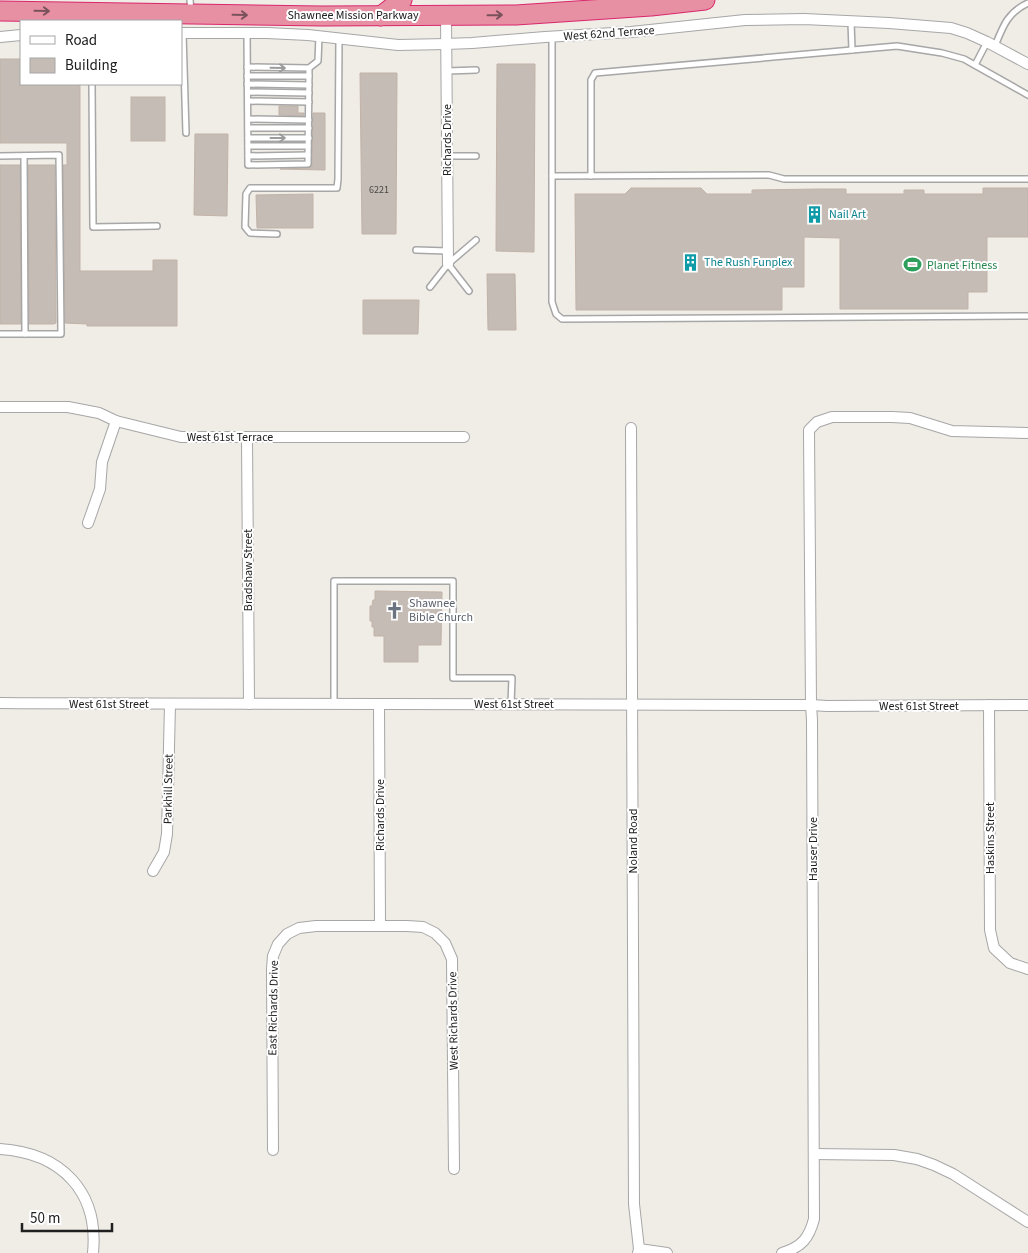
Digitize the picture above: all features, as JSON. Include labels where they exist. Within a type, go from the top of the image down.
[{"type":"highway","points":[[381,16],[402,0]]},
{"type":"highway","points":[[446,16],[463,0]]},
{"type":"highway","name":"Shawnee Mission Parkway","points":[[0,11],[191,7],[381,16],[516,15],[651,6],[705,0]]},
{"type":"street","name":"Richards Drive","points":[[446,16],[448,264]]},
{"type":"street","name":"West 62nd Terrace","points":[[182,33],[319,36],[398,45],[446,44],[631,32],[745,20],[804,19],[951,28],[991,44],[1028,64]]},
{"type":"street","points":[[0,36],[20,35]]},
{"type":"street","name":"West 61st Terrace","points":[[0,407],[68,407],[99,413],[116,421],[180,437],[464,436]]},
{"type":"street","name":"Hauser Drive","points":[[782,1253],[793,1250],[804,1242],[811,1232],[814,1219],[809,430],[817,422],[832,417],[892,417],[910,418],[952,431],[1028,433]]},
{"type":"street","points":[[88,523],[100,489],[102,462],[116,421]]},
{"type":"street","name":"Noland Road","points":[[631,428],[634,1204],[639,1251]]},
{"type":"street","name":"Bradshaw Street","points":[[247,437],[249,704]]},
{"type":"street","name":"West 61st Street","points":[[0,703],[1028,705]]},
{"type":"street","name":"Parkhill Street","points":[[153,871],[164,852],[167,834],[170,704]]},
{"type":"street","name":"Richards Drive","points":[[379,704],[380,926]]},
{"type":"street","name":"Haskins Street","points":[[989,705],[990,930],[994,948],[1010,963],[1028,969]]},
{"type":"street","name":"East Richards Drive","points":[[273,1150],[272,969],[273,956],[278,944],[287,934],[299,928],[316,926],[380,926]]},
{"type":"street","name":"West Richards Drive","points":[[380,926],[423,927],[435,933],[445,943],[452,959],[454,1170]]},
{"type":"street","points":[[0,1149],[26,1152],[47,1160],[64,1171],[77,1184],[86,1201],[92,1221],[93,1253]]},
{"type":"street","points":[[814,1154],[894,1155],[917,1159],[952,1174],[1028,1222]]},
{"type":"street","points":[[639,1251],[667,1253]]},
{"type":"lane","points":[[975,66],[1012,13],[1028,3]]},
{"type":"lane","points":[[851,22],[852,50]]},
{"type":"lane","points":[[182,33],[186,134]]},
{"type":"lane","points":[[247,33],[248,164],[308,164],[309,68]]},
{"type":"lane","points":[[247,67],[309,68],[318,61],[319,36]]},
{"type":"lane","points":[[552,37],[552,302],[556,314],[562,319],[1028,316]]},
{"type":"lane","points":[[277,234],[250,233],[245,227],[246,194],[250,188],[337,188],[339,38]]},
{"type":"lane","points":[[591,176],[591,80],[594,74],[897,46],[942,52],[964,59],[1028,95]]},
{"type":"lane","points":[[447,71],[476,70]]},
{"type":"lane","points":[[247,76],[309,76]]},
{"type":"lane","points":[[247,84],[309,85]]},
{"type":"lane","points":[[92,85],[93,226],[157,226]]},
{"type":"lane","points":[[248,92],[309,93]]},
{"type":"lane","points":[[248,101],[309,102]]},
{"type":"lane","points":[[248,119],[309,120]]},
{"type":"lane","points":[[248,128],[309,128]]},
{"type":"lane","points":[[248,138],[309,138]]},
{"type":"lane","points":[[248,146],[308,146]]},
{"type":"lane","points":[[0,156],[60,155],[61,334],[0,334]]},
{"type":"lane","points":[[248,156],[308,155]]},
{"type":"lane","points":[[24,156],[25,334]]},
{"type":"lane","points":[[447,156],[476,156]]},
{"type":"lane","points":[[552,176],[769,175],[784,179],[1028,179]]},
{"type":"lane","points":[[430,287],[448,264],[476,240]]},
{"type":"lane","points":[[416,250],[448,251]]},
{"type":"lane","points":[[448,264],[469,292]]},
{"type":"lane","points":[[334,704],[334,581],[453,581],[453,678],[512,678],[511,704]]},
{"type":"building","points":[[0,59],[20,59],[20,85],[80,85],[80,271],[153,271],[153,260],[177,260],[177,326],[87,326],[87,324],[65,323],[63,165],[67,165],[67,143],[0,143]]},
{"type":"building","points":[[497,64],[535,64],[534,252],[496,251]]},
{"type":"building","points":[[360,73],[397,73],[396,234],[362,234]]},
{"type":"building","points":[[131,97],[165,97],[165,141],[131,141]]},
{"type":"building","points":[[279,106],[298,106],[298,113],[304,113],[304,116],[279,115]]},
{"type":"building","points":[[313,113],[325,113],[325,170],[280,169],[308,168],[312,166]]},
{"type":"building","points":[[195,134],[228,134],[227,216],[194,215]]},
{"type":"building","points":[[0,165],[20,165],[21,324],[0,324]]},
{"type":"building","points":[[28,165],[55,165],[56,323],[54,324],[29,324]]},
{"type":"building","points":[[631,188],[701,188],[707,194],[752,194],[752,190],[846,189],[846,194],[904,194],[904,190],[924,190],[924,194],[983,194],[983,188],[1028,188],[1028,237],[987,237],[987,292],[968,292],[968,309],[840,309],[840,238],[804,237],[804,287],[782,287],[782,310],[576,310],[575,194],[625,194]]},
{"type":"building","points":[[313,194],[313,228],[257,228],[256,195]]},
{"type":"building","points":[[487,274],[515,274],[516,330],[488,330]]},
{"type":"building","points":[[363,300],[419,300],[418,334],[363,334]]},
{"type":"building","name":"Shawnee Bible Church","points":[[375,591],[442,592],[441,645],[418,645],[418,662],[384,662],[384,636],[374,636],[374,627],[372,627],[372,621],[370,621],[370,606],[372,606],[373,600],[375,600]]},
{"type":"place","name":"Nail Art","points":[[815,214]]},
{"type":"place","name":"The Rush Funplex","points":[[690,262]]},
{"type":"place","name":"Planet Fitness","points":[[913,265]]},
{"type":"place","name":"Shawnee Bible Church","points":[[395,610]]}]
